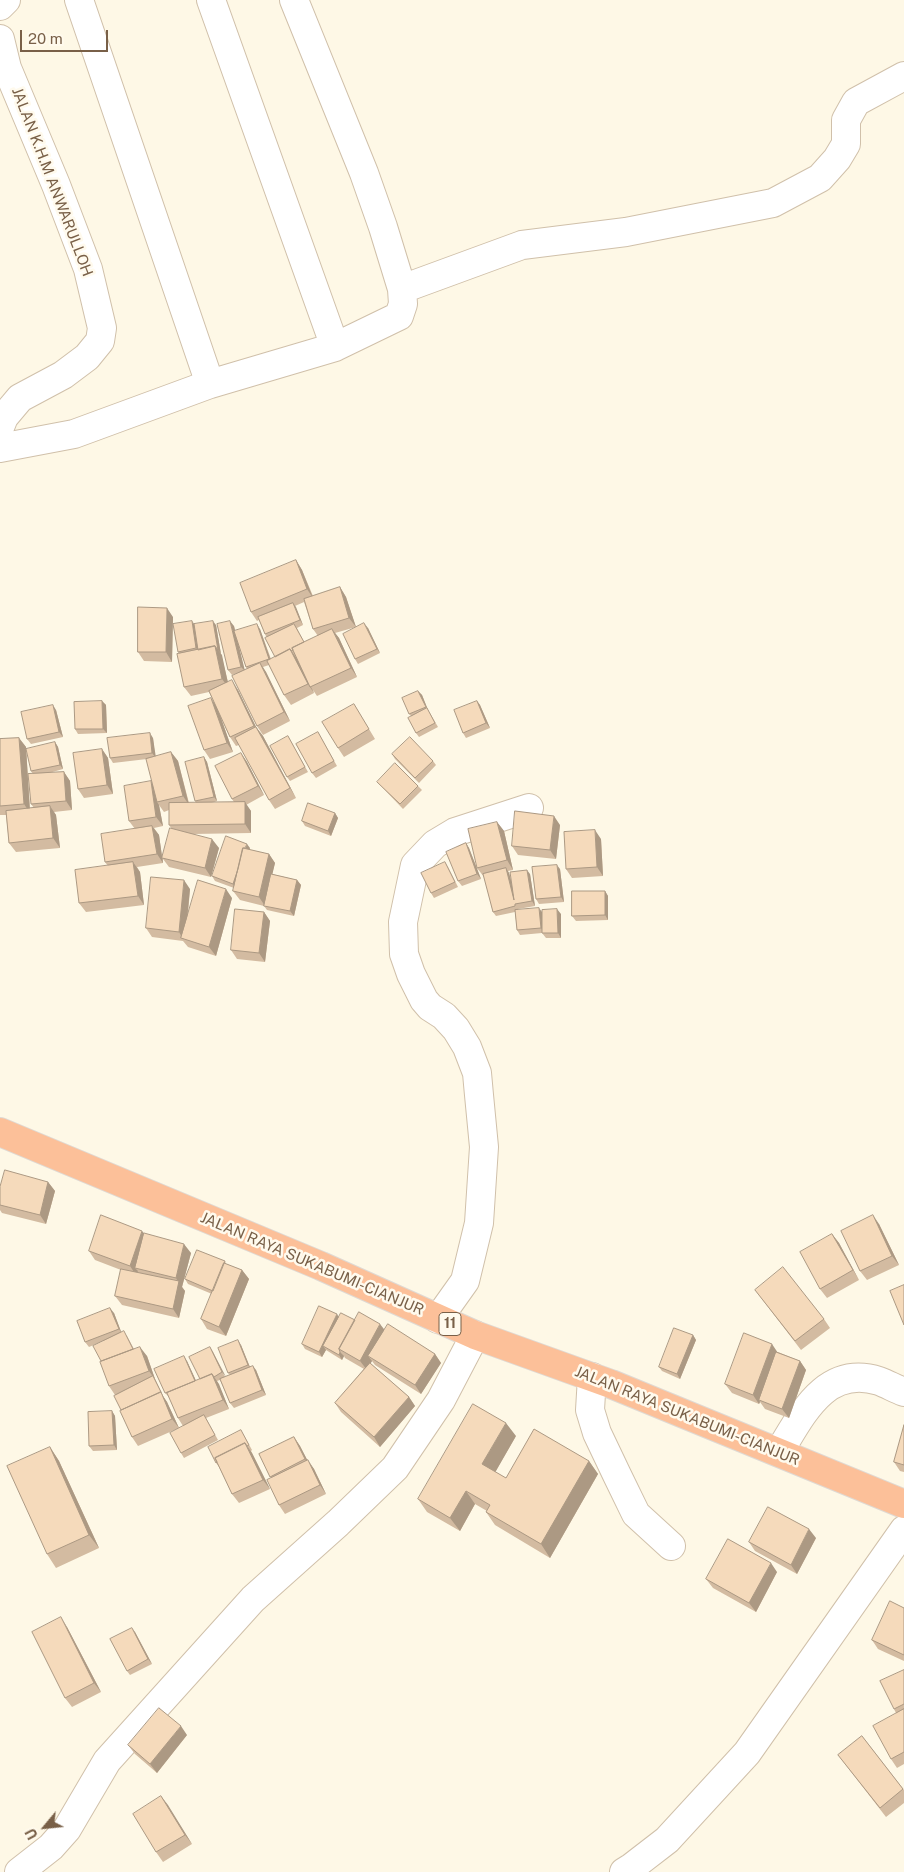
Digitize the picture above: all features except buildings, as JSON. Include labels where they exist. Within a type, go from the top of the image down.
[{"type":"highway","name":"JALAN RAYA SUKABUMI-CIANJUR","points":[[0,1132],[321,1266],[475,1335],[592,1377],[904,1504]]},
{"type":"street","points":[[0,6],[6,0]]},
{"type":"street","points":[[79,0],[210,384]]},
{"type":"street","points":[[210,0],[335,347]]},
{"type":"street","points":[[0,448],[74,434],[210,384],[335,347],[399,316],[403,304],[402,289],[383,227],[364,173],[294,0]]},
{"type":"street","name":"JALAN K.H.M ANWARULLOH","points":[[0,39],[7,68],[88,268],[102,328],[100,341],[87,358],[62,375],[20,398],[4,417],[0,427]]},
{"type":"street","points":[[402,289],[522,245],[626,232],[773,204],[820,178],[837,159],[846,144],[846,120],[856,102],[904,76]]},
{"type":"street","points":[[438,1319],[465,1281],[480,1224],[484,1147],[477,1074],[467,1048],[450,1022],[424,1000],[411,974],[404,954],[403,922],[415,865],[435,844],[455,832],[529,808]]},
{"type":"street","points":[[19,1872],[52,1847],[67,1829],[108,1760],[253,1599],[338,1524],[395,1468],[441,1400],[475,1335]]},
{"type":"street","points":[[592,1377],[590,1410],[601,1442],[636,1514],[671,1546]]},
{"type":"street","points":[[779,1452],[816,1396],[839,1381],[851,1378],[877,1381],[904,1392]]},
{"type":"street","points":[[624,1872],[667,1840],[747,1753],[904,1530]]}]
